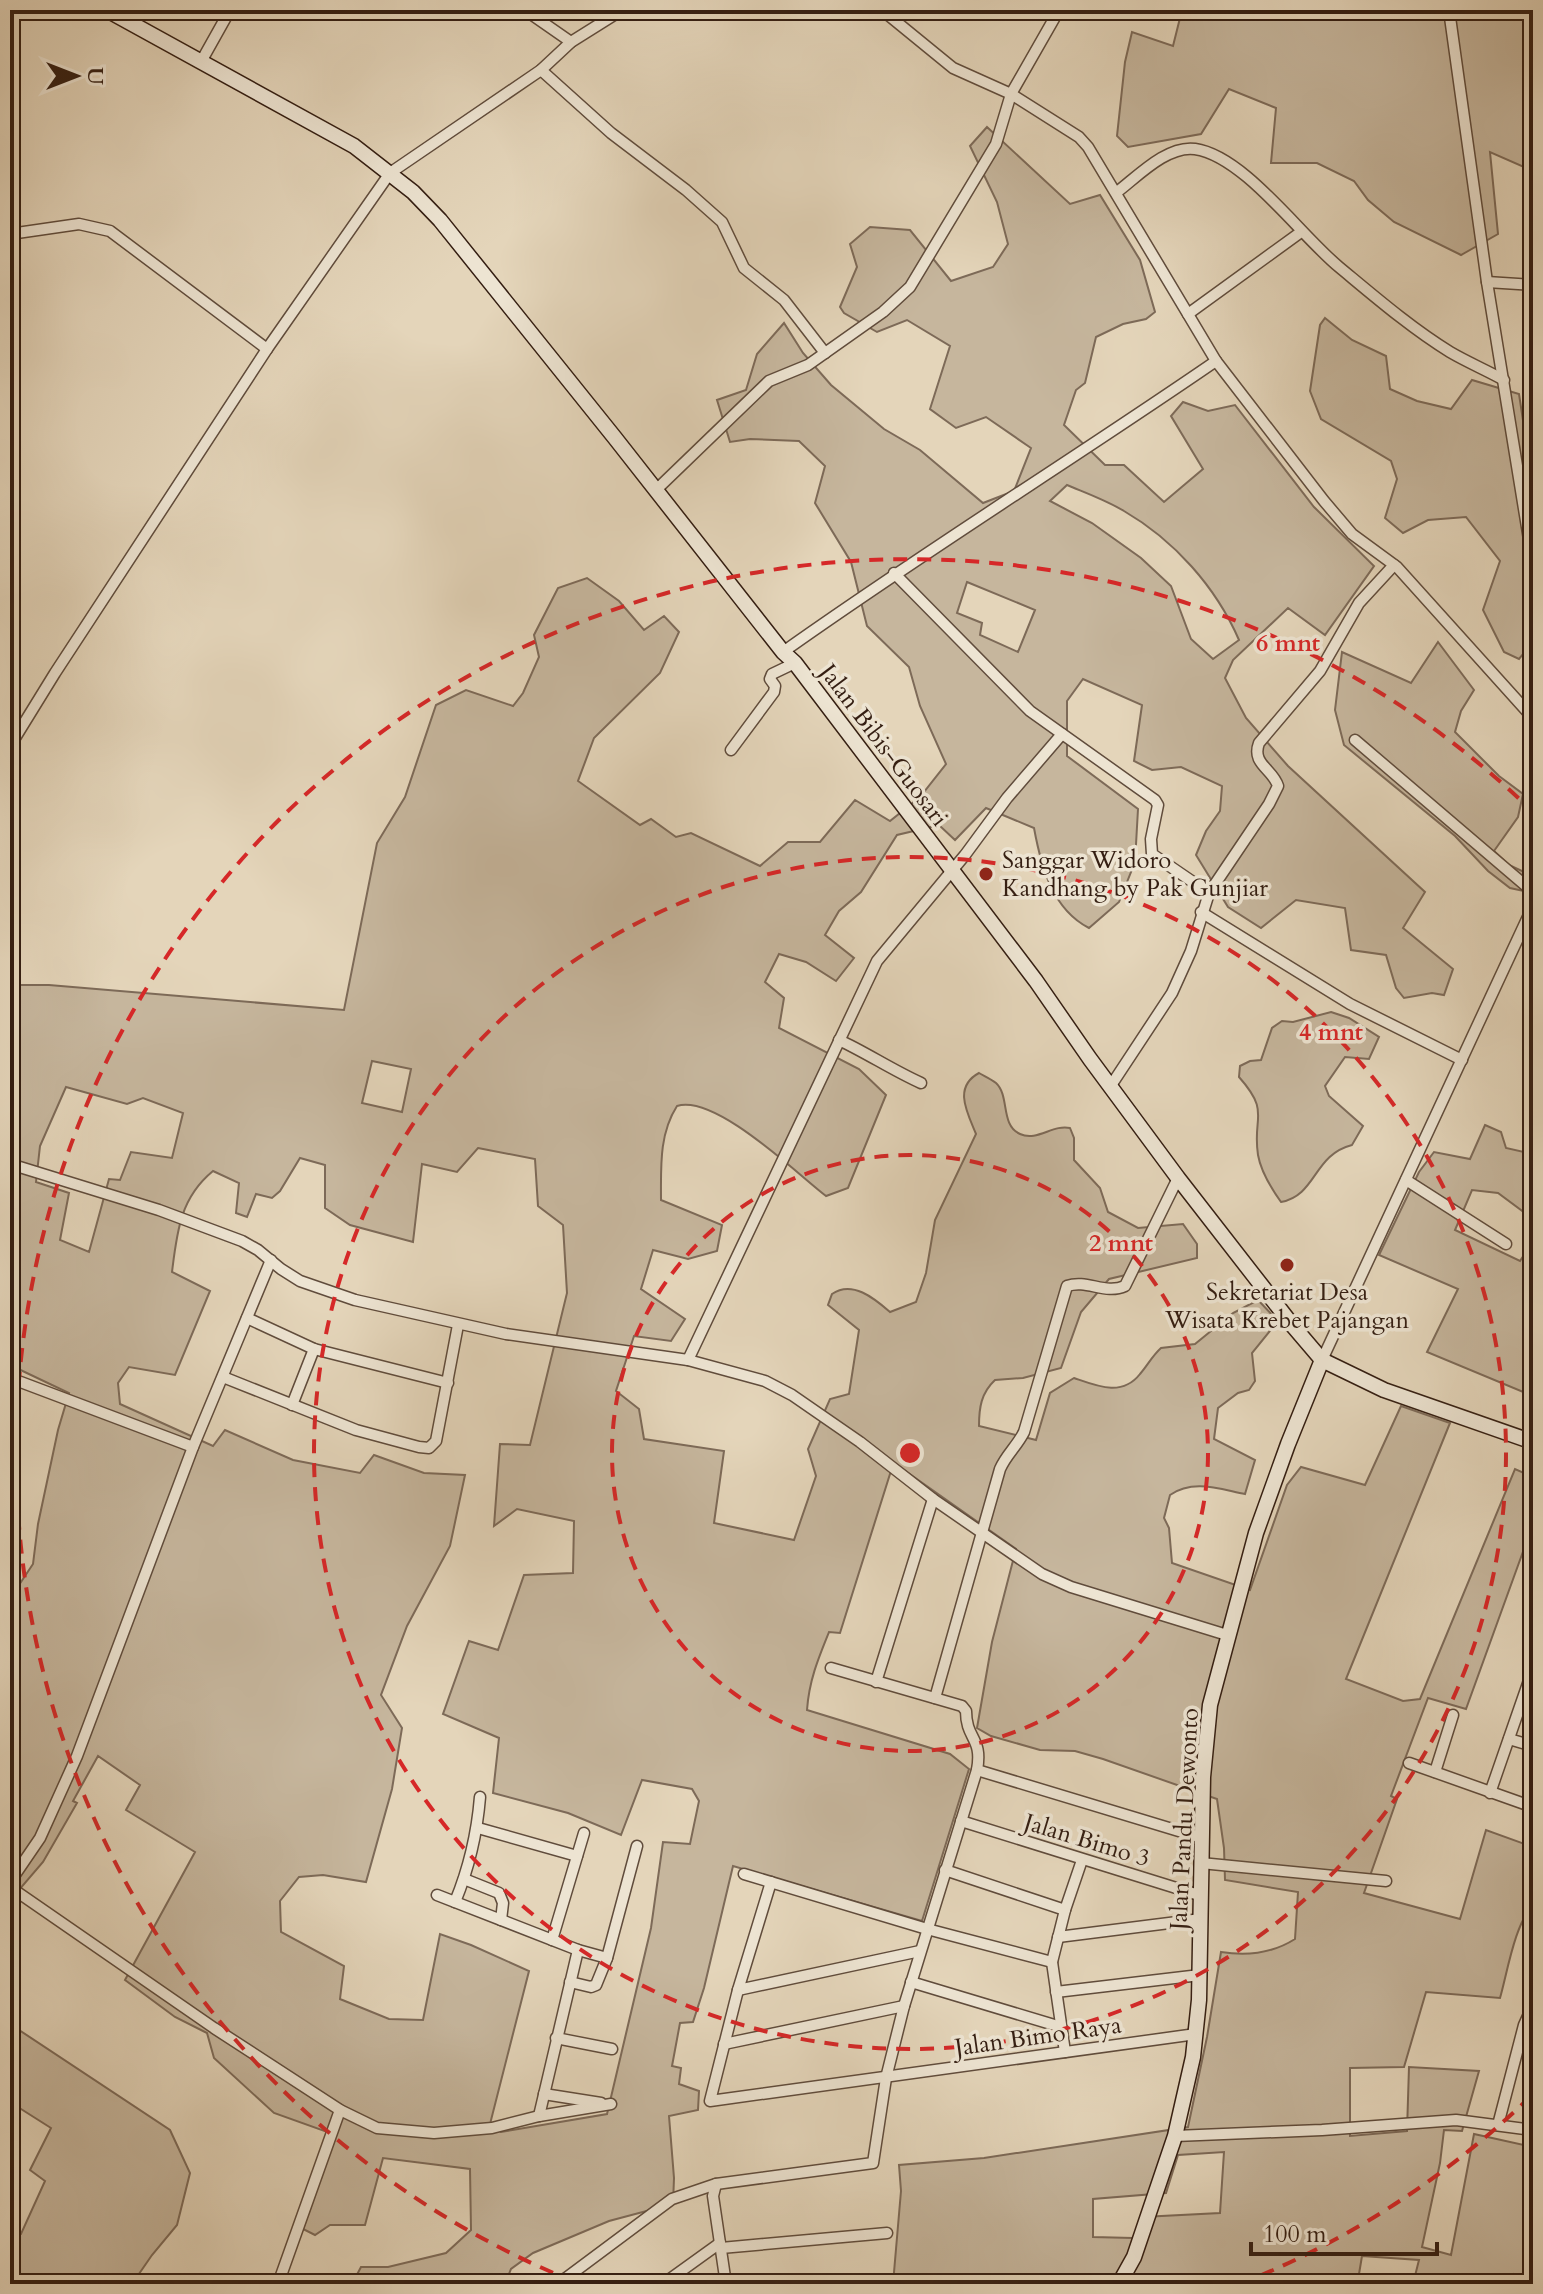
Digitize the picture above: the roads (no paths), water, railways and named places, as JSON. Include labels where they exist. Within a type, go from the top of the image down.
[{"type":"street","name":"Jalan Bibis-Guosari","points":[[107,10],[354,146],[390,173],[440,220],[783,652],[795,663],[1036,981],[1178,1178],[1322,1360]]},
{"type":"street","points":[[202,60],[230,10]]},
{"type":"street","points":[[525,10],[571,42]]},
{"type":"street","points":[[10,746],[267,349],[390,173],[541,70],[571,42],[622,10]]},
{"type":"street","points":[[882,10],[953,68],[1011,94],[1079,137],[1095,155],[1216,361],[1352,534],[1394,565],[1533,718]]},
{"type":"street","points":[[656,490],[769,381],[808,365],[883,312],[910,287],[996,144],[1011,94],[1059,10]]},
{"type":"street","points":[[1449,10],[1487,282],[1533,564]]},
{"type":"street","points":[[541,70],[611,133],[686,190],[722,222],[744,268],[784,300],[825,353]]},
{"type":"street","points":[[1117,192],[1170,155],[1192,148],[1216,156],[1272,200],[1336,265],[1401,316],[1450,352],[1504,380]]},
{"type":"street","points":[[10,234],[79,224],[110,231],[267,349]]},
{"type":"street","points":[[1188,314],[1301,232]]},
{"type":"street","points":[[1487,282],[1533,285]]},
{"type":"street","points":[[783,652],[894,573],[1086,450],[1216,361]]},
{"type":"street","points":[[1110,1087],[1172,993],[1191,951],[1209,893],[1278,786],[1275,777],[1257,757],[1259,743],[1320,671],[1359,603],[1394,565]]},
{"type":"street","points":[[894,573],[1030,711],[1155,800],[1158,805],[1151,839],[1152,854],[1209,893]]},
{"type":"street","points":[[731,750],[774,692],[775,686],[770,679],[772,674],[795,663]]},
{"type":"street","points":[[688,1360],[877,961],[1062,734]]},
{"type":"street","points":[[1355,740],[1533,892]]},
{"type":"street","points":[[1532,909],[1322,1360],[1384,1390],[1533,1442]]},
{"type":"street","points":[[1201,912],[1350,1004],[1462,1060]]},
{"type":"street","points":[[839,1040],[921,1083]]},
{"type":"street","points":[[10,1164],[159,1210],[242,1241],[300,1281],[355,1300],[458,1325],[688,1360],[765,1381],[792,1395],[860,1442],[933,1499],[1055,1580],[1227,1635]]},
{"type":"street","points":[[935,1698],[1004,1459],[1017,1446],[1024,1432],[1067,1286],[1079,1283],[1113,1290],[1125,1286],[1178,1178]]},
{"type":"street","points":[[1406,1180],[1506,1244]]},
{"type":"street","points":[[271,1260],[193,1447],[77,1756],[40,1838],[10,1884],[147,1984],[340,2110],[377,2128],[434,2133],[492,2128],[539,2116],[611,2104],[544,2094]]},
{"type":"street","points":[[247,1318],[314,1349],[448,1383]]},
{"type":"street","points":[[223,1377],[356,1430],[425,1448],[436,1441],[458,1325]]},
{"type":"street","points":[[292,1405],[314,1349]]},
{"type":"street","name":"Jalan Pandu Dewonto","points":[[1119,2284],[1134,2257],[1175,2136],[1196,2034],[1203,1777],[1210,1705],[1227,1635],[1268,1498],[1322,1360]]},
{"type":"street","points":[[10,1378],[193,1447]]},
{"type":"street","points":[[876,1682],[933,1499]]},
{"type":"street","points":[[558,2284],[672,2199],[716,2184],[873,2163],[886,2078],[904,2006],[977,1770],[979,1748],[966,1728],[966,1711],[962,1706],[831,1668]]},
{"type":"street","points":[[1490,1793],[1532,1676]]},
{"type":"street","points":[[1435,1772],[1453,1715]]},
{"type":"street","points":[[1509,1739],[1533,1746]]},
{"type":"street","points":[[1409,1763],[1533,1807]]},
{"type":"street","points":[[977,1770],[1202,1838]]},
{"type":"street","points":[[455,1902],[478,1828],[480,1797]]},
{"type":"street","name":"Jalan Bimo 3","points":[[961,1821],[1202,1896]]},
{"type":"street","points":[[478,1828],[577,1856]]},
{"type":"street","points":[[552,1940],[584,1833]]},
{"type":"street","points":[[570,1982],[591,1987],[596,1985],[607,1958],[637,1846]]},
{"type":"street","points":[[1065,2052],[1052,1962],[1082,1860]]},
{"type":"street","points":[[1201,1863],[1386,1881]]},
{"type":"street","points":[[945,1870],[1065,1910]]},
{"type":"street","points":[[744,1874],[927,1929],[1052,1962]]},
{"type":"street","points":[[464,1879],[499,1893],[503,1903],[501,1920]]},
{"type":"street","points":[[771,1882],[724,2044],[904,2006]]},
{"type":"street","points":[[437,1895],[578,1950],[607,1958]]},
{"type":"street","points":[[1058,1937],[1201,1919]]},
{"type":"street","points":[[539,2116],[578,1950]]},
{"type":"street","points":[[738,1990],[920,1951]]},
{"type":"street","points":[[1056,1992],[1200,1975]]},
{"type":"street","points":[[911,1982],[1061,2027]]},
{"type":"street","points":[[1498,2125],[1524,2025],[1533,2005]]},
{"type":"street","name":"Jalan Bimo Raya","points":[[724,2044],[710,2101],[1196,2034]]},
{"type":"street","points":[[556,2038],[612,2049]]},
{"type":"street","points":[[278,2284],[340,2110]]},
{"type":"street","points":[[1175,2136],[1456,2120],[1533,2130]]},
{"type":"street","points":[[716,2184],[713,2196],[726,2284]]},
{"type":"street","points":[[663,2284],[721,2245],[887,2233]]},
{"type":"place","name":"Sanggar Widoro Kandhang by Pak Gunjiar","points":[[986,874]]},
{"type":"place","name":"Sekretariat Desa Wisata Krebet Pajangan","points":[[1287,1265]]}]
